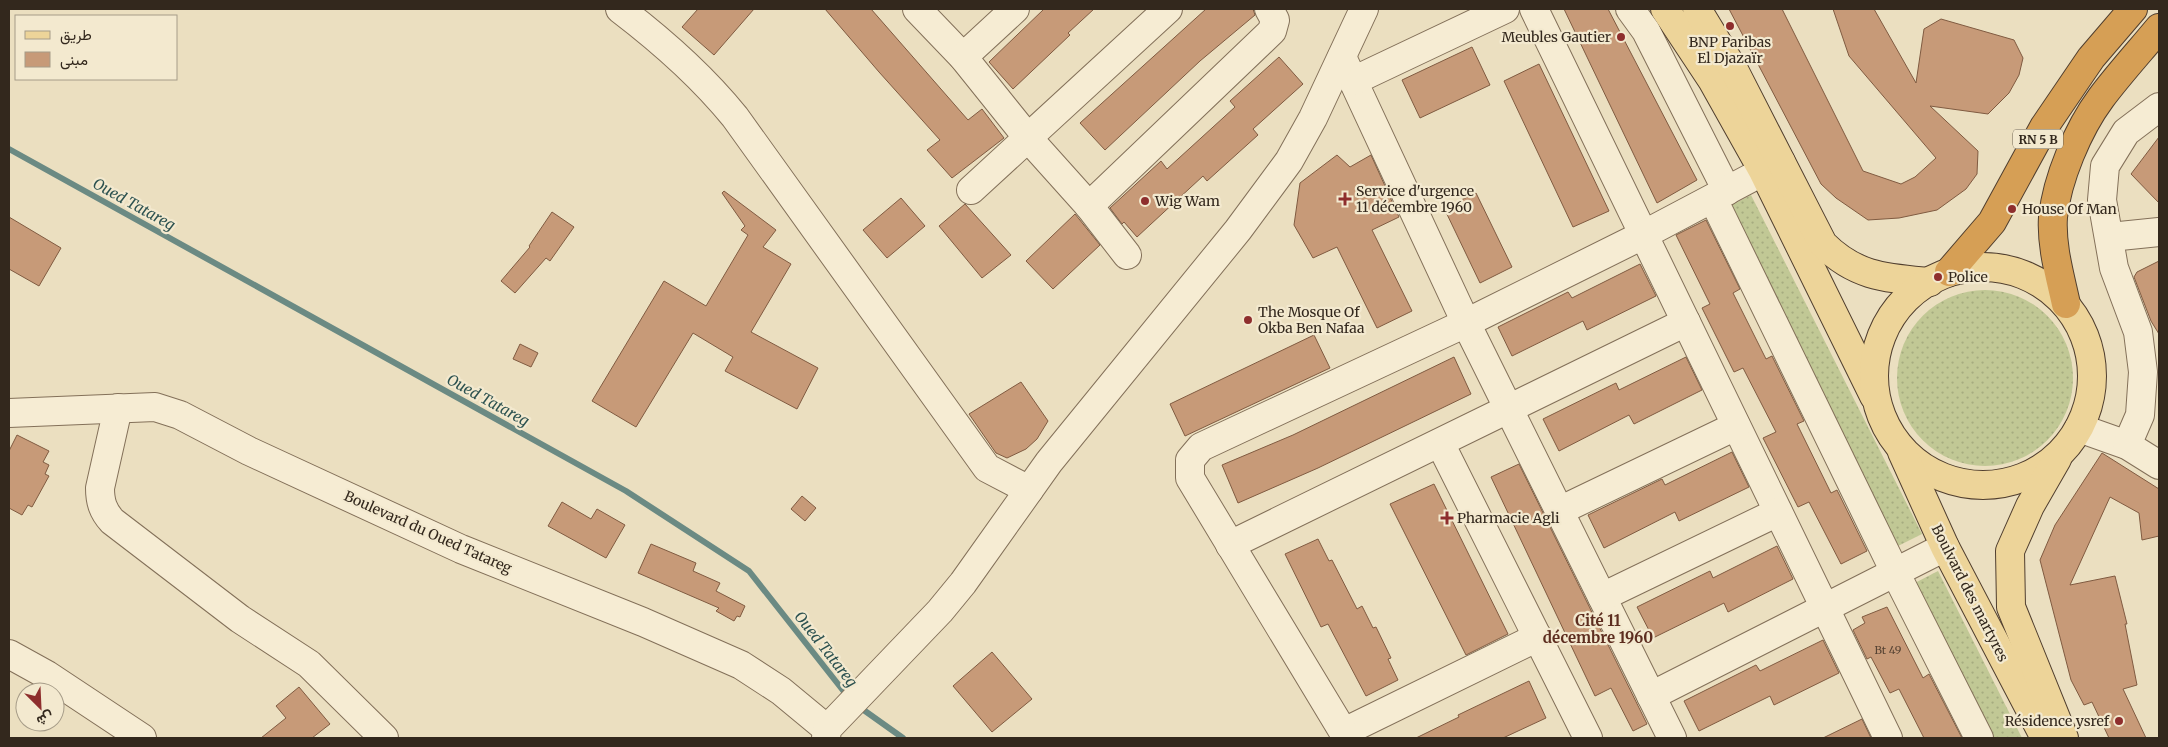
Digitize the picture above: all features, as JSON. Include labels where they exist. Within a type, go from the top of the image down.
[{"type":"highway","name":"RN 5 B","points":[[1939,277],[1992,222],[2044,127],[2091,58],[2133,9]]},
{"type":"highway","name":"RN 5 B","points":[[2066,304],[2054,247],[2053,218],[2059,186],[2070,153],[2100,99],[2159,28]]},
{"type":"main road","points":[[1665,9],[1823,244],[1836,257],[1868,274],[1939,277]]},
{"type":"main road","points":[[1697,9],[1734,70],[1772,167],[1856,362],[1878,404]]},
{"type":"main road","points":[[2060,454],[2030,474],[1996,484],[1960,482],[1943,476],[1926,469],[1899,446],[1881,415],[1878,404],[1874,381],[1878,346],[1893,314],[1918,288],[1939,277],[1980,266],[2012,270],[2042,283],[2066,304],[2084,332],[2092,364],[2091,397],[2080,428],[2060,454],[2030,506],[2010,551],[2011,607],[2064,738]]},
{"type":"main road","name":"Boulvard des martyres","points":[[1899,446],[1945,547],[2045,738]]},
{"type":"street","points":[[620,9],[661,41],[714,91],[740,124],[987,468],[1029,490]]},
{"type":"street","points":[[917,9],[963,57],[1028,138],[1089,206],[1127,255]]},
{"type":"street","points":[[963,57],[1015,9]]},
{"type":"street","points":[[971,190],[1168,9]]},
{"type":"street","points":[[1089,206],[1272,31],[1275,20],[1269,9]]},
{"type":"street","points":[[833,726],[873,680],[890,666],[940,611],[1049,462],[1238,230],[1288,161],[1313,118],[1364,9]]},
{"type":"street","points":[[1353,82],[1505,9]]},
{"type":"street","points":[[1534,9],[1888,738]]},
{"type":"street","points":[[1630,9],[1646,31],[1720,195],[1896,572],[1980,738]]},
{"type":"street","points":[[1342,57],[1466,323],[1672,738]]},
{"type":"street","points":[[2127,445],[2140,415],[2143,372],[2138,332],[2114,268],[2102,200],[2105,166],[2126,132],[2159,108]]},
{"type":"street","points":[[1538,637],[1346,735],[1190,478],[1190,460],[1200,447],[1466,323],[1643,235],[1772,167]]},
{"type":"street","points":[[2110,237],[2159,232]]},
{"type":"street","points":[[1230,545],[1686,322]]},
{"type":"street","name":"Boulevard du Oued Tatareg","points":[[9,412],[155,407],[180,416],[249,451],[461,549],[643,622],[741,665],[833,726]]},
{"type":"street","points":[[118,408],[100,488],[100,497],[106,514],[112,521],[240,619],[309,664],[373,735]]},
{"type":"street","points":[[1560,511],[1736,426]]},
{"type":"street","points":[[2080,428],[2127,445],[2159,465]]},
{"type":"street","points":[[1440,443],[1538,637],[1586,738]]},
{"type":"street","points":[[1602,597],[1778,512]]},
{"type":"street","points":[[1651,696],[1945,547]]},
{"type":"street","points":[[9,654],[46,675],[142,738]]},
{"type":"green space","points":[[1751,195],[1922,534],[1896,547],[1726,208]]},
{"type":"green space","points":[[1976,290],[1994,290],[2027,300],[2053,322],[2063,336],[2069,352],[2073,378],[2069,404],[2063,420],[2041,446],[2027,456],[2011,462],[1994,466],[1976,466],[1943,456],[1917,434],[1907,420],[1901,404],[1897,387],[1897,369],[1907,336],[1929,310],[1943,300],[1959,294]]},
{"type":"green space","points":[[1938,571],[2022,738],[1989,738],[1911,585]]},
{"type":"building","points":[[698,9],[754,9],[714,55],[682,27]]},
{"type":"building","points":[[825,9],[871,9],[968,120],[982,109],[1004,138],[952,178],[927,150],[940,140]]},
{"type":"building","points":[[1044,9],[1094,9],[1068,33],[1070,35],[1013,89],[989,62]]},
{"type":"building","points":[[1206,9],[1253,9],[1255,15],[1200,61],[1105,150],[1080,123]]},
{"type":"building","points":[[1564,9],[1608,9],[1697,180],[1657,203]]},
{"type":"building","points":[[1729,9],[1782,9],[1863,171],[1901,184],[1915,177],[1936,158],[1849,56],[1833,9],[1874,9],[1916,83],[1924,29],[1941,19],[2014,40],[2023,58],[2019,75],[2009,93],[1988,114],[1930,106],[1978,151],[1977,174],[1966,189],[1937,210],[1899,218],[1868,220],[1836,198],[1821,184]]},
{"type":"building","points":[[1472,47],[1490,85],[1420,118],[1402,80]]},
{"type":"building","points":[[1279,57],[1303,84],[1253,129],[1258,135],[1207,181],[1203,176],[1137,237],[1124,222],[1122,224],[1110,208],[1161,161],[1167,169],[1235,107],[1230,101]]},
{"type":"building","points":[[1539,64],[1609,211],[1573,227],[1504,81]]},
{"type":"building","points":[[2159,137],[2159,203],[2131,174]]},
{"type":"building","name":"Service d'urgence 11 décembre 1960","points":[[1337,155],[1350,167],[1371,155],[1399,217],[1372,230],[1412,311],[1377,328],[1337,247],[1313,258],[1294,225],[1300,183]]},
{"type":"building","points":[[724,191],[776,230],[763,247],[791,264],[751,332],[818,368],[797,409],[725,371],[733,357],[693,333],[636,427],[592,401],[664,281],[706,306],[748,235],[741,230],[745,226],[722,193]]},
{"type":"building","points":[[1476,193],[1512,267],[1480,283],[1444,208]]},
{"type":"building","points":[[901,198],[925,226],[887,258],[863,230]]},
{"type":"building","points":[[965,204],[1011,255],[982,278],[939,226]]},
{"type":"building","points":[[552,212],[574,227],[550,261],[546,258],[515,293],[501,281],[530,247]]},
{"type":"building","points":[[1075,214],[1100,245],[1053,289],[1026,261]]},
{"type":"building","points":[[9,217],[61,248],[39,286],[9,269]]},
{"type":"building","points":[[1706,220],[1740,289],[1733,293],[1766,359],[1772,356],[1804,421],[1797,424],[1831,493],[1837,490],[1867,551],[1841,564],[1809,502],[1798,507],[1763,438],[1776,432],[1743,368],[1734,372],[1702,308],[1710,304],[1676,235]]},
{"type":"building","points":[[2159,261],[2159,334],[2151,321],[2134,277],[2137,272]]},
{"type":"building","points":[[1640,264],[1656,296],[1587,330],[1583,321],[1512,356],[1498,327],[1568,292],[1572,298]]},
{"type":"building","points":[[1314,335],[1330,368],[1185,436],[1170,404]]},
{"type":"building","points":[[520,344],[538,353],[531,367],[513,359]]},
{"type":"building","points":[[1454,357],[1471,394],[1318,468],[1238,503],[1222,465],[1293,435]]},
{"type":"building","points":[[1686,357],[1702,390],[1634,424],[1629,415],[1559,451],[1543,419],[1616,383],[1619,390]]},
{"type":"building","points":[[1021,382],[1048,421],[1037,439],[1026,449],[1007,458],[996,453],[969,414]]},
{"type":"building","points":[[17,435],[49,451],[43,462],[49,465],[45,474],[49,476],[32,507],[28,505],[22,515],[9,508],[9,451]]},
{"type":"building","points":[[1732,452],[1749,487],[1679,521],[1675,512],[1604,548],[1588,515],[1662,479],[1665,485]]},
{"type":"building","points":[[2102,453],[2159,489],[2159,536],[2142,540],[2139,513],[2110,497],[2070,585],[2115,576],[2127,624],[2125,624],[2137,685],[2123,689],[2146,738],[2109,738],[2092,702],[2084,705],[2071,680],[2040,560],[2055,525]]},
{"type":"building","points":[[1519,464],[1647,724],[1633,731],[1611,688],[1595,696],[1491,477]]},
{"type":"building","points":[[1434,484],[1508,634],[1466,655],[1390,504]]},
{"type":"building","points":[[802,496],[816,508],[805,521],[791,509]]},
{"type":"building","points":[[562,502],[591,519],[597,509],[625,525],[606,558],[548,526]]},
{"type":"building","points":[[1318,539],[1329,561],[1332,560],[1357,609],[1362,606],[1373,628],[1376,627],[1391,658],[1388,659],[1398,680],[1366,696],[1328,624],[1321,627],[1285,554]]},
{"type":"building","points":[[651,544],[696,563],[693,571],[720,583],[716,591],[745,606],[740,617],[737,616],[734,621],[716,611],[719,608],[638,573]]},
{"type":"building","points":[[1777,546],[1793,579],[1728,612],[1724,603],[1653,638],[1637,607],[1710,571],[1713,578]]},
{"type":"building","points":[[1887,607],[1923,678],[1929,674],[1962,738],[1924,738],[1899,689],[1890,693],[1871,657],[1867,659],[1853,630],[1865,623],[1862,617]]},
{"type":"building","points":[[1823,640],[1839,673],[1774,705],[1770,696],[1699,731],[1684,701],[1756,665],[1760,671]]},
{"type":"building","points":[[992,652],[1032,699],[992,732],[953,686]]},
{"type":"building","points":[[1529,681],[1546,718],[1503,738],[1416,738],[1459,717],[1458,715]]},
{"type":"building","points":[[299,687],[330,724],[312,738],[261,738],[286,718],[276,706]]},
{"type":"building","points":[[1862,719],[1871,738],[1823,738]]},
{"type":"waterway","name":"Oued Tatareg","points":[[9,149],[626,491],[749,571],[849,698]]},
{"type":"waterway","name":"Oued Tatareg","points":[[858,706],[903,738]]},
{"type":"place","name":"BNP Paribas El Djazaïr","points":[[1730,26]]},
{"type":"place","name":"Meubles Gautier","points":[[1621,37]]},
{"type":"place","name":"Service d'urgence 11 décembre 1960","points":[[1345,199]]},
{"type":"place","name":"Wig Wam","points":[[1145,201]]},
{"type":"place","name":"House Of Man","points":[[2012,209]]},
{"type":"place","name":"Police","points":[[1938,277]]},
{"type":"place","name":"The Mosque Of Okba Ben Nafaa","points":[[1248,320]]},
{"type":"place","name":"Pharmacie Agli","points":[[1447,518]]},
{"type":"place","name":"Résidence ysref","points":[[2119,721]]},
{"type":"district","name":"Cité 11 décembre 1960","points":[[1598,628]]}]
